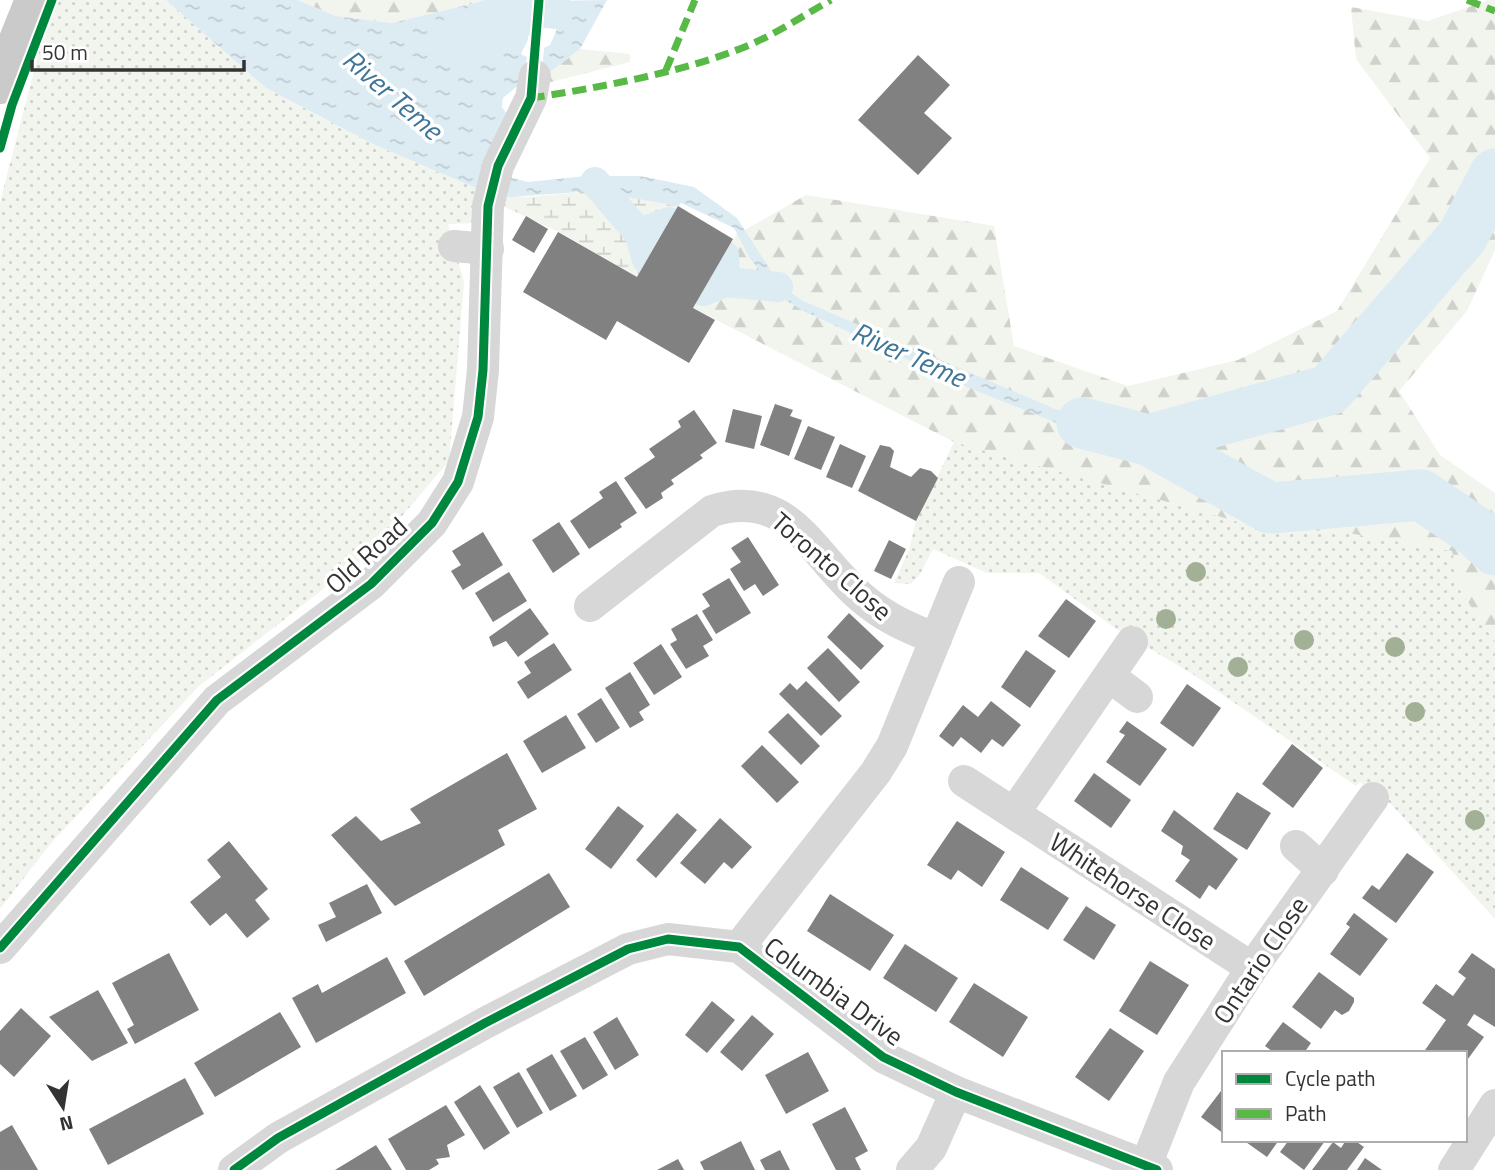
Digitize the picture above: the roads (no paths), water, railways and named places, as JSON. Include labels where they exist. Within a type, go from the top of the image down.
[{"type":"main road","points":[[0,85],[30,8]]},
{"type":"street","name":"Old Road","points":[[0,948],[217,700],[371,584],[432,523],[458,482],[478,417],[488,206],[498,166],[531,98],[535,76]]},
{"type":"street","points":[[454,246],[488,249]]},
{"type":"street","name":"Toronto Close","points":[[590,606],[712,511],[733,505],[755,505],[776,511],[860,597],[889,620],[936,639]]},
{"type":"street","points":[[739,947],[876,772],[892,746],[959,582]]},
{"type":"street","points":[[1014,813],[1132,642]]},
{"type":"street","points":[[1109,676],[1137,697]]},
{"type":"street","name":"Whitehorse Close","points":[[964,781],[1252,968]]},
{"type":"street","name":"Ontario Close","points":[[1151,1168],[1179,1082],[1252,968],[1373,798]]},
{"type":"street","name":"Ontario Close","points":[[1296,846],[1323,870]]},
{"type":"street","name":"Columbia Drive","points":[[234,1170],[278,1138],[485,1023],[628,949],[668,939],[739,947],[883,1057],[956,1092],[1151,1168]]},
{"type":"street","points":[[912,1170],[930,1148],[956,1092]]},
{"type":"street","points":[[1454,1170],[1495,1105]]},
{"type":"water","points":[[166,0],[297,0],[336,16],[392,23],[487,0],[526,0],[522,11],[530,15],[528,40],[521,54],[527,57],[524,81],[503,98],[502,107],[510,118],[483,191],[375,145],[266,88]]},
{"type":"water","points":[[607,0],[580,49],[541,79],[544,47],[556,30],[545,28],[547,1]]},
{"type":"water","points":[[505,176],[528,182],[586,176],[640,176],[694,187],[737,218],[780,285],[803,301],[1055,409],[1150,432],[1147,445],[1064,426],[955,382],[802,310],[785,300],[767,280],[749,257],[734,228],[681,203],[678,206],[592,191],[511,197],[500,195]]},
{"type":"waterway","name":"River Teme","points":[[459,40],[545,0]]},
{"type":"waterway","name":"River Teme","points":[[1082,423],[1148,440],[1329,390],[1462,237],[1495,174]]},
{"type":"waterway","points":[[595,182],[639,233],[647,259]]},
{"type":"waterway","points":[[639,233],[669,222]]},
{"type":"waterway","points":[[724,255],[725,282]]},
{"type":"waterway","points":[[703,291],[725,282],[778,287]]},
{"type":"waterway","points":[[1148,440],[1270,508],[1421,495],[1476,532],[1495,550]]}]
